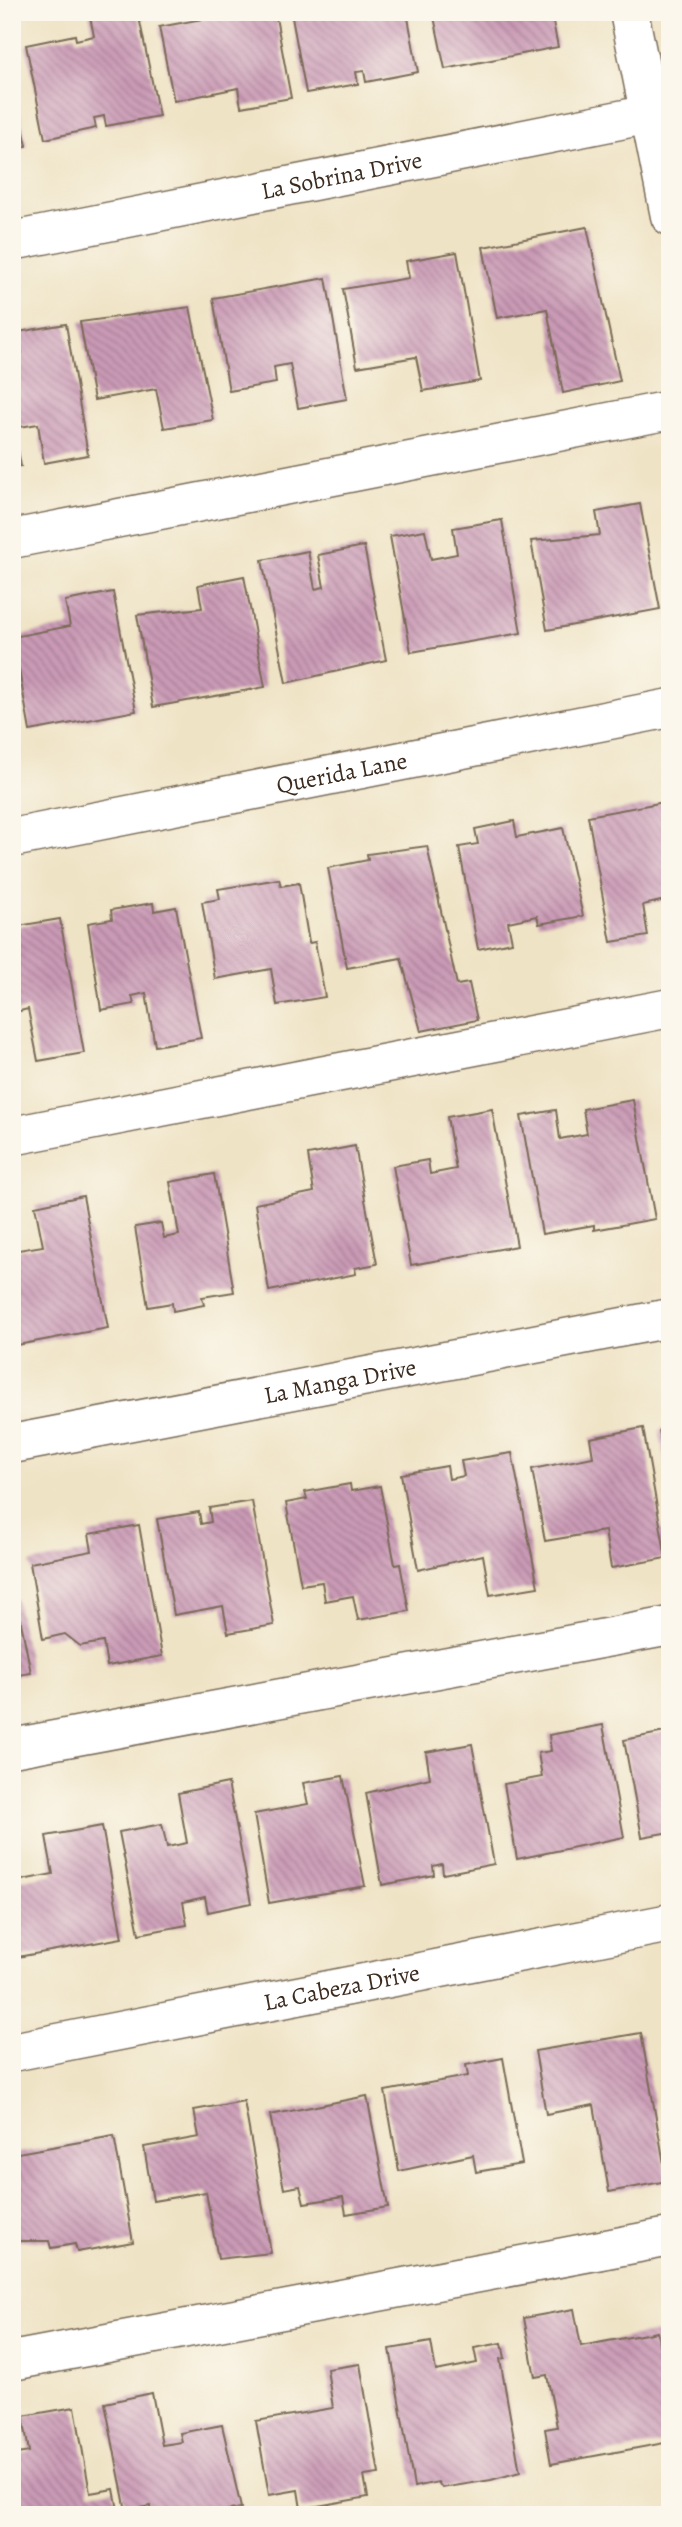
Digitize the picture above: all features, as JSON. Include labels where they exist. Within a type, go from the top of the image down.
[{"type":"street","points":[[629,12],[660,112],[670,216]]},
{"type":"street","name":"La Sobrina Drive","points":[[12,241],[660,112]]},
{"type":"street","points":[[12,539],[670,410]]},
{"type":"street","name":"Querida Lane","points":[[12,838],[670,708]]},
{"type":"street","points":[[12,1136],[670,1008]]},
{"type":"street","name":"La Manga Drive","points":[[12,1444],[670,1318]]},
{"type":"street","points":[[12,1748],[670,1626]]},
{"type":"street","name":"La Cabeza Drive","points":[[12,2052],[670,1923]]},
{"type":"street","points":[[12,2361],[670,2237]]},
{"type":"building","points":[[89,12],[138,12],[159,116],[106,126],[104,116],[94,118],[96,128],[45,139],[26,45],[75,35],[76,40],[94,36]]},
{"type":"building","points":[[223,12],[275,12],[291,98],[241,107],[238,88],[174,101],[159,27],[224,15]]},
{"type":"building","points":[[291,12],[407,12],[418,72],[366,82],[364,71],[356,72],[358,84],[306,93]]},
{"type":"building","points":[[433,12],[551,12],[558,47],[445,69]]},
{"type":"building","points":[[12,77],[27,146],[12,149]]},
{"type":"building","points":[[587,227],[620,381],[563,393],[547,309],[497,318],[483,247]]},
{"type":"building","points":[[457,252],[480,381],[423,391],[416,357],[357,367],[343,289],[409,278],[406,261]]},
{"type":"building","points":[[326,278],[347,399],[298,408],[290,364],[274,367],[276,383],[229,391],[213,298]]},
{"type":"building","points":[[190,307],[213,420],[164,428],[156,389],[94,400],[80,322]]},
{"type":"building","points":[[66,324],[88,455],[44,463],[38,424],[14,428],[21,466],[12,467],[12,355],[22,353],[18,332]]},
{"type":"building","points":[[640,504],[660,609],[547,630],[531,541],[600,535],[596,512]]},
{"type":"building","points":[[502,520],[521,633],[411,652],[390,536],[425,530],[431,559],[457,554],[453,528]]},
{"type":"building","points":[[364,546],[386,660],[286,683],[262,560],[308,551],[315,589],[324,587],[318,555]]},
{"type":"building","points":[[244,576],[265,687],[153,707],[137,615],[202,608],[198,585]]},
{"type":"building","points":[[113,592],[136,711],[30,731],[13,637],[70,626],[65,601]]},
{"type":"building","points":[[12,703],[18,726],[12,727]]},
{"type":"building","points":[[670,801],[670,899],[643,905],[648,936],[611,942],[588,816]]},
{"type":"building","points":[[514,821],[517,837],[563,828],[583,916],[539,924],[537,916],[508,922],[512,942],[478,949],[459,847],[478,844],[475,829]]},
{"type":"building","points":[[427,846],[457,985],[469,983],[477,1020],[421,1031],[401,958],[347,968],[328,868],[368,860],[367,854]]},
{"type":"building","points":[[279,879],[281,886],[299,883],[309,943],[315,942],[325,997],[277,1005],[271,969],[215,979],[202,902],[220,899],[218,889]]},
{"type":"building","points":[[153,903],[154,911],[176,907],[201,1038],[155,1046],[146,993],[132,996],[134,1004],[101,1010],[88,923],[112,919],[111,910]]},
{"type":"building","points":[[60,919],[84,1053],[38,1061],[28,1009],[12,1013],[12,927]]},
{"type":"building","points":[[670,1081],[670,1109],[668,1109],[664,1082]]},
{"type":"building","points":[[633,1100],[655,1219],[594,1230],[594,1225],[542,1234],[521,1116],[556,1110],[560,1139],[587,1134],[583,1109]]},
{"type":"building","points":[[492,1109],[517,1246],[411,1265],[393,1166],[428,1160],[430,1174],[456,1169],[447,1117]]},
{"type":"building","points":[[355,1146],[377,1264],[355,1268],[356,1274],[269,1291],[255,1204],[314,1192],[308,1155]]},
{"type":"building","points":[[214,1174],[234,1292],[202,1297],[204,1305],[173,1311],[172,1303],[148,1307],[135,1227],[161,1223],[164,1238],[179,1235],[170,1182]]},
{"type":"building","points":[[83,1196],[108,1328],[12,1346],[12,1251],[43,1246],[35,1206]]},
{"type":"building","points":[[643,1428],[666,1558],[611,1568],[605,1531],[545,1541],[532,1469],[593,1457],[590,1438]]},
{"type":"building","points":[[670,1428],[670,1479],[668,1479],[659,1430]]},
{"type":"building","points":[[512,1453],[538,1587],[490,1595],[483,1555],[418,1570],[401,1474],[447,1466],[449,1479],[464,1476],[461,1461]]},
{"type":"building","points":[[350,1484],[351,1491],[380,1486],[395,1565],[400,1564],[409,1611],[358,1620],[353,1596],[325,1601],[322,1582],[301,1585],[286,1503],[307,1499],[305,1492]]},
{"type":"building","points":[[252,1501],[274,1625],[228,1633],[223,1606],[174,1615],[157,1519],[199,1512],[201,1524],[211,1522],[209,1508]]},
{"type":"building","points":[[139,1525],[162,1656],[107,1666],[103,1642],[80,1646],[65,1634],[43,1639],[30,1563],[92,1551],[89,1534]]},
{"type":"building","points":[[12,1577],[31,1673],[12,1676]]},
{"type":"building","points":[[603,1725],[624,1837],[517,1859],[504,1784],[542,1777],[538,1753],[551,1751],[549,1735]]},
{"type":"building","points":[[670,1731],[670,1832],[642,1837],[624,1740]]},
{"type":"building","points":[[472,1744],[494,1864],[443,1874],[442,1864],[433,1866],[434,1875],[382,1885],[366,1793],[430,1778],[426,1752]]},
{"type":"building","points":[[343,1776],[365,1886],[269,1903],[254,1814],[308,1804],[303,1783]]},
{"type":"building","points":[[228,1783],[251,1903],[208,1912],[205,1897],[183,1902],[187,1925],[139,1934],[119,1832],[162,1824],[167,1847],[187,1843],[178,1793]]},
{"type":"building","points":[[102,1826],[122,1938],[12,1958],[12,1882],[53,1874],[46,1836]]},
{"type":"building","points":[[641,2033],[667,2181],[609,2192],[594,2105],[546,2114],[535,2051]]},
{"type":"building","points":[[503,2058],[522,2164],[476,2172],[473,2155],[399,2171],[385,2091],[468,2076],[466,2065]]},
{"type":"building","points":[[367,2096],[388,2207],[346,2214],[343,2197],[304,2203],[300,2186],[284,2189],[270,2115]]},
{"type":"building","points":[[244,2101],[271,2253],[218,2259],[206,2192],[153,2201],[144,2147],[199,2137],[194,2110]]},
{"type":"building","points":[[114,2136],[133,2242],[77,2252],[75,2244],[51,2248],[49,2241],[14,2241],[12,2154]]},
{"type":"building","points":[[574,2309],[581,2346],[657,2332],[670,2399],[670,2442],[551,2464],[545,2429],[557,2427],[547,2375],[535,2377],[524,2318]]},
{"type":"building","points":[[431,2342],[436,2371],[477,2363],[474,2348],[502,2343],[505,2358],[500,2359],[520,2472],[442,2488],[438,2482],[414,2487],[390,2349]]},
{"type":"building","points":[[360,2364],[379,2474],[364,2476],[368,2497],[301,2509],[298,2490],[269,2495],[256,2421],[333,2408],[327,2369]]},
{"type":"building","points":[[152,2393],[162,2445],[182,2442],[180,2433],[222,2425],[241,2508],[219,2512],[219,2515],[151,2515],[150,2506],[126,2511],[105,2403]]},
{"type":"building","points":[[75,2407],[90,2493],[114,2489],[119,2515],[12,2515],[12,2455],[29,2452],[23,2416]]}]
